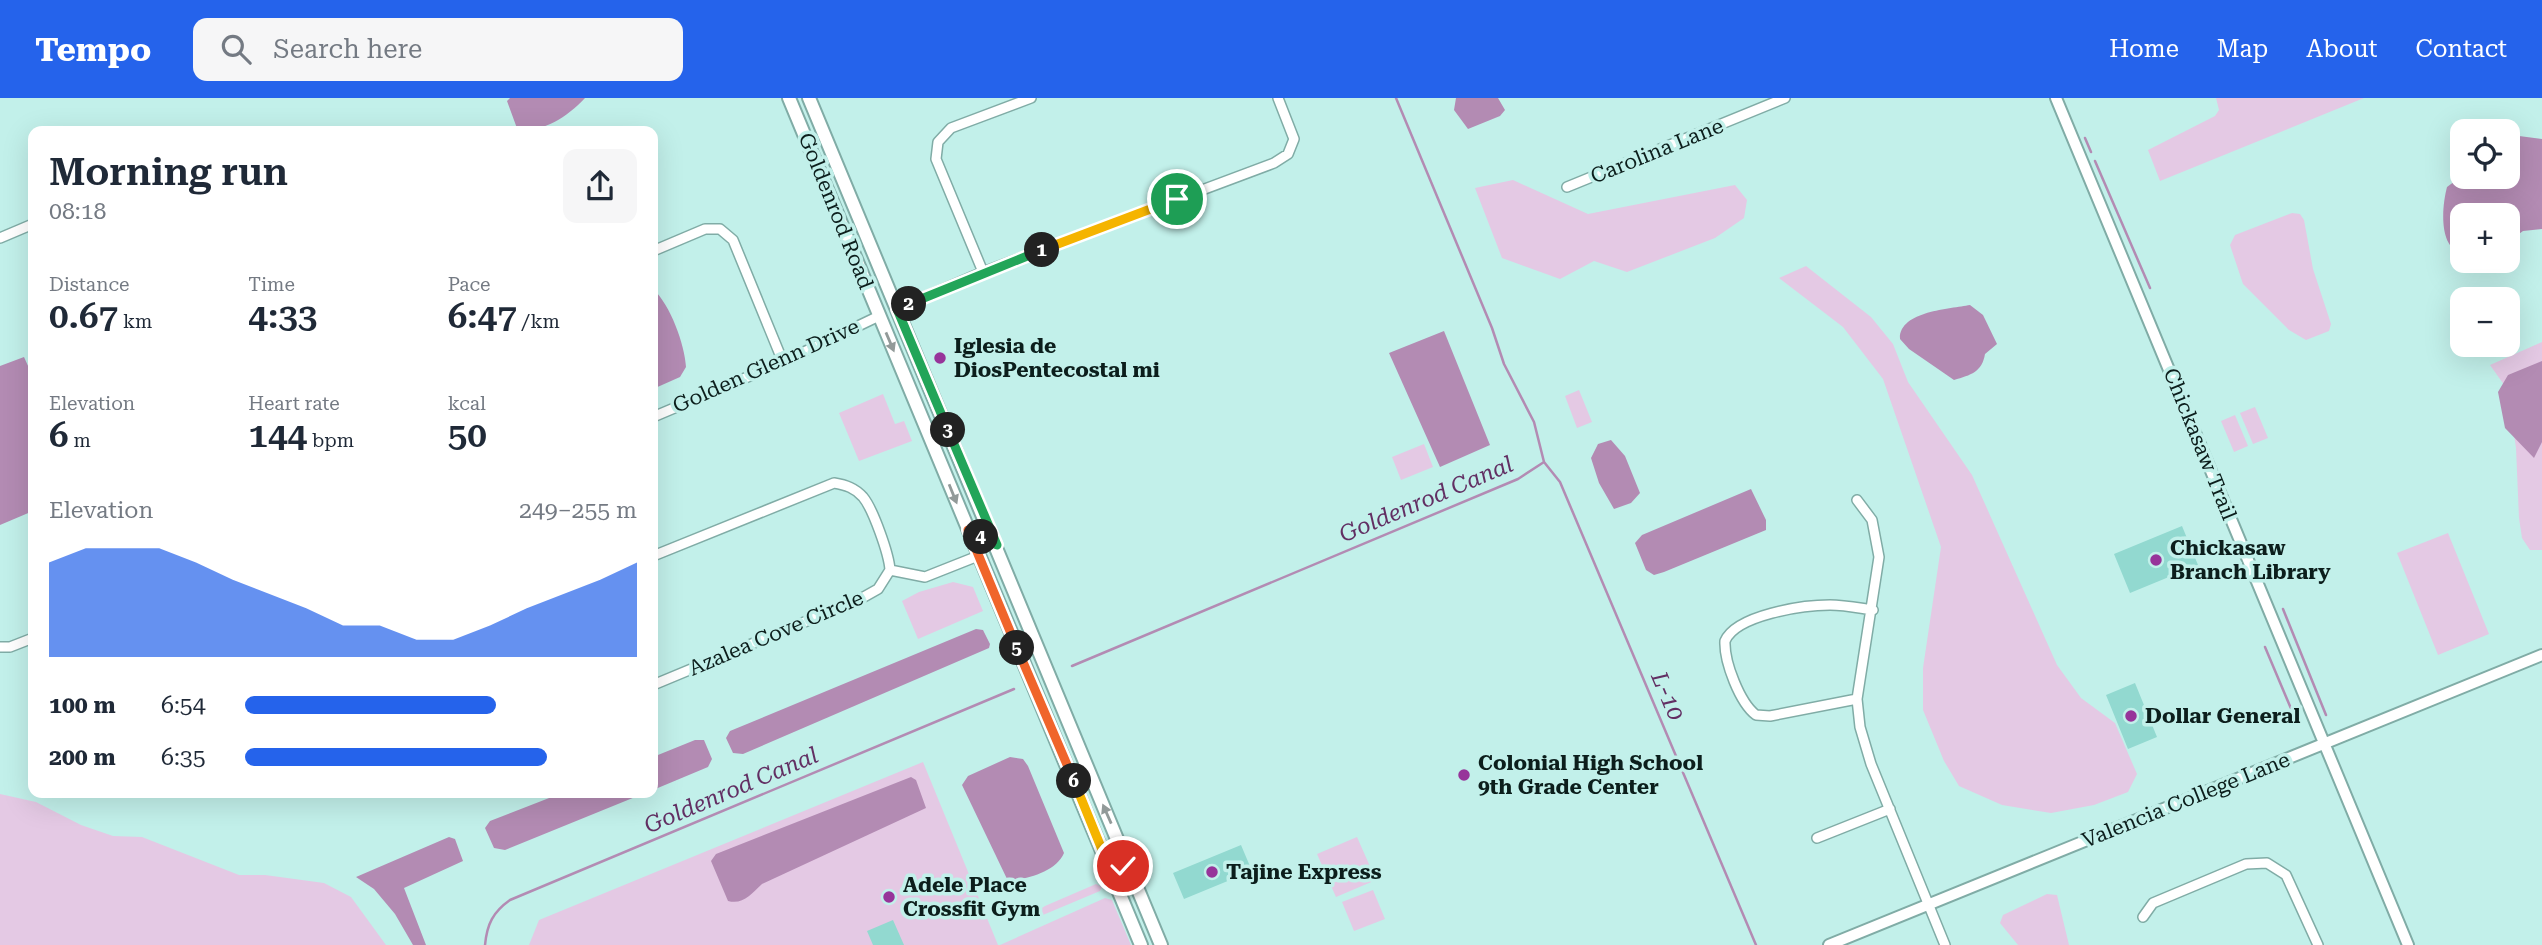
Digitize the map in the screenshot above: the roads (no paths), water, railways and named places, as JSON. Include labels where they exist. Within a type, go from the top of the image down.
[{"type":"main road","name":"Goldenrod Road","points":[[789,98],[1141,945]]},
{"type":"main road","name":"Goldenrod Road","points":[[809,98],[1161,945]]},
{"type":"main road","points":[[968,530],[997,545]]},
{"type":"main road","points":[[978,556],[991,562],[1010,580]]},
{"type":"main road","points":[[1105,857],[1111,857],[1131,870]]},
{"type":"street","points":[[983,272],[936,159],[938,142],[951,128],[1031,98]]},
{"type":"street","points":[[897,309],[983,272],[1274,163],[1288,154],[1294,139],[1279,98]]},
{"type":"street","name":"Carolina Lane","points":[[1567,187],[1785,98]]},
{"type":"street","name":"Chickasaw Trail","points":[[2056,98],[2407,945]]},
{"type":"street","points":[[0,238],[28,226]]},
{"type":"street","points":[[658,249],[705,229],[720,229],[733,240],[783,362]]},
{"type":"street","name":"Golden Glenn Drive","points":[[658,414],[783,362],[879,316]]},
{"type":"street","points":[[658,554],[822,485],[834,483],[851,486],[865,499],[887,552],[890,570],[925,577],[978,556]]},
{"type":"street","points":[[1857,500],[1872,520],[1878,537],[1879,557],[1873,610],[1857,699],[1864,746],[1945,945]]},
{"type":"street","name":"Azalea Cove Circle","points":[[658,683],[862,598],[878,589],[890,570]]},
{"type":"street","points":[[1857,699],[1770,716],[1756,715],[1743,698],[1726,656],[1725,641],[1736,628],[1790,608],[1830,605],[1873,610]]},
{"type":"street","points":[[0,647],[10,647],[28,640]]},
{"type":"street","name":"Valencia College Lane","points":[[1829,945],[2542,655]]},
{"type":"street","points":[[1817,838],[1889,809]]},
{"type":"street","points":[[2143,917],[2154,903],[2165,898],[2246,864],[2267,863],[2286,875],[2318,945]]},
{"type":"waterway","name":"L-10","points":[[1396,98],[1492,328],[1504,364],[1534,422],[1544,462],[1560,482],[1756,945]]},
{"type":"waterway","points":[[2085,138],[2091,152]]},
{"type":"waterway","points":[[2095,161],[2150,288]]},
{"type":"waterway","name":"Goldenrod Canal","points":[[1072,666],[1518,479],[1544,462]]},
{"type":"waterway","points":[[2283,609],[2326,715]]},
{"type":"waterway","points":[[2265,647],[2295,718]]},
{"type":"waterway","name":"Goldenrod Canal","points":[[485,945],[492,919],[510,900],[1014,689]]},
{"type":"place","name":"Iglesia de DiosPentecostal mi","points":[[940,358]]},
{"type":"place","name":"Chickasaw Branch Library","points":[[2156,560]]},
{"type":"place","name":"Dollar General","points":[[2131,716]]},
{"type":"place","name":"Colonial High School 9th Grade Center","points":[[1464,775]]},
{"type":"place","name":"Tajine Express","points":[[1212,872]]},
{"type":"place","name":"Adele Place Crossfit Gym","points":[[889,897]]}]
